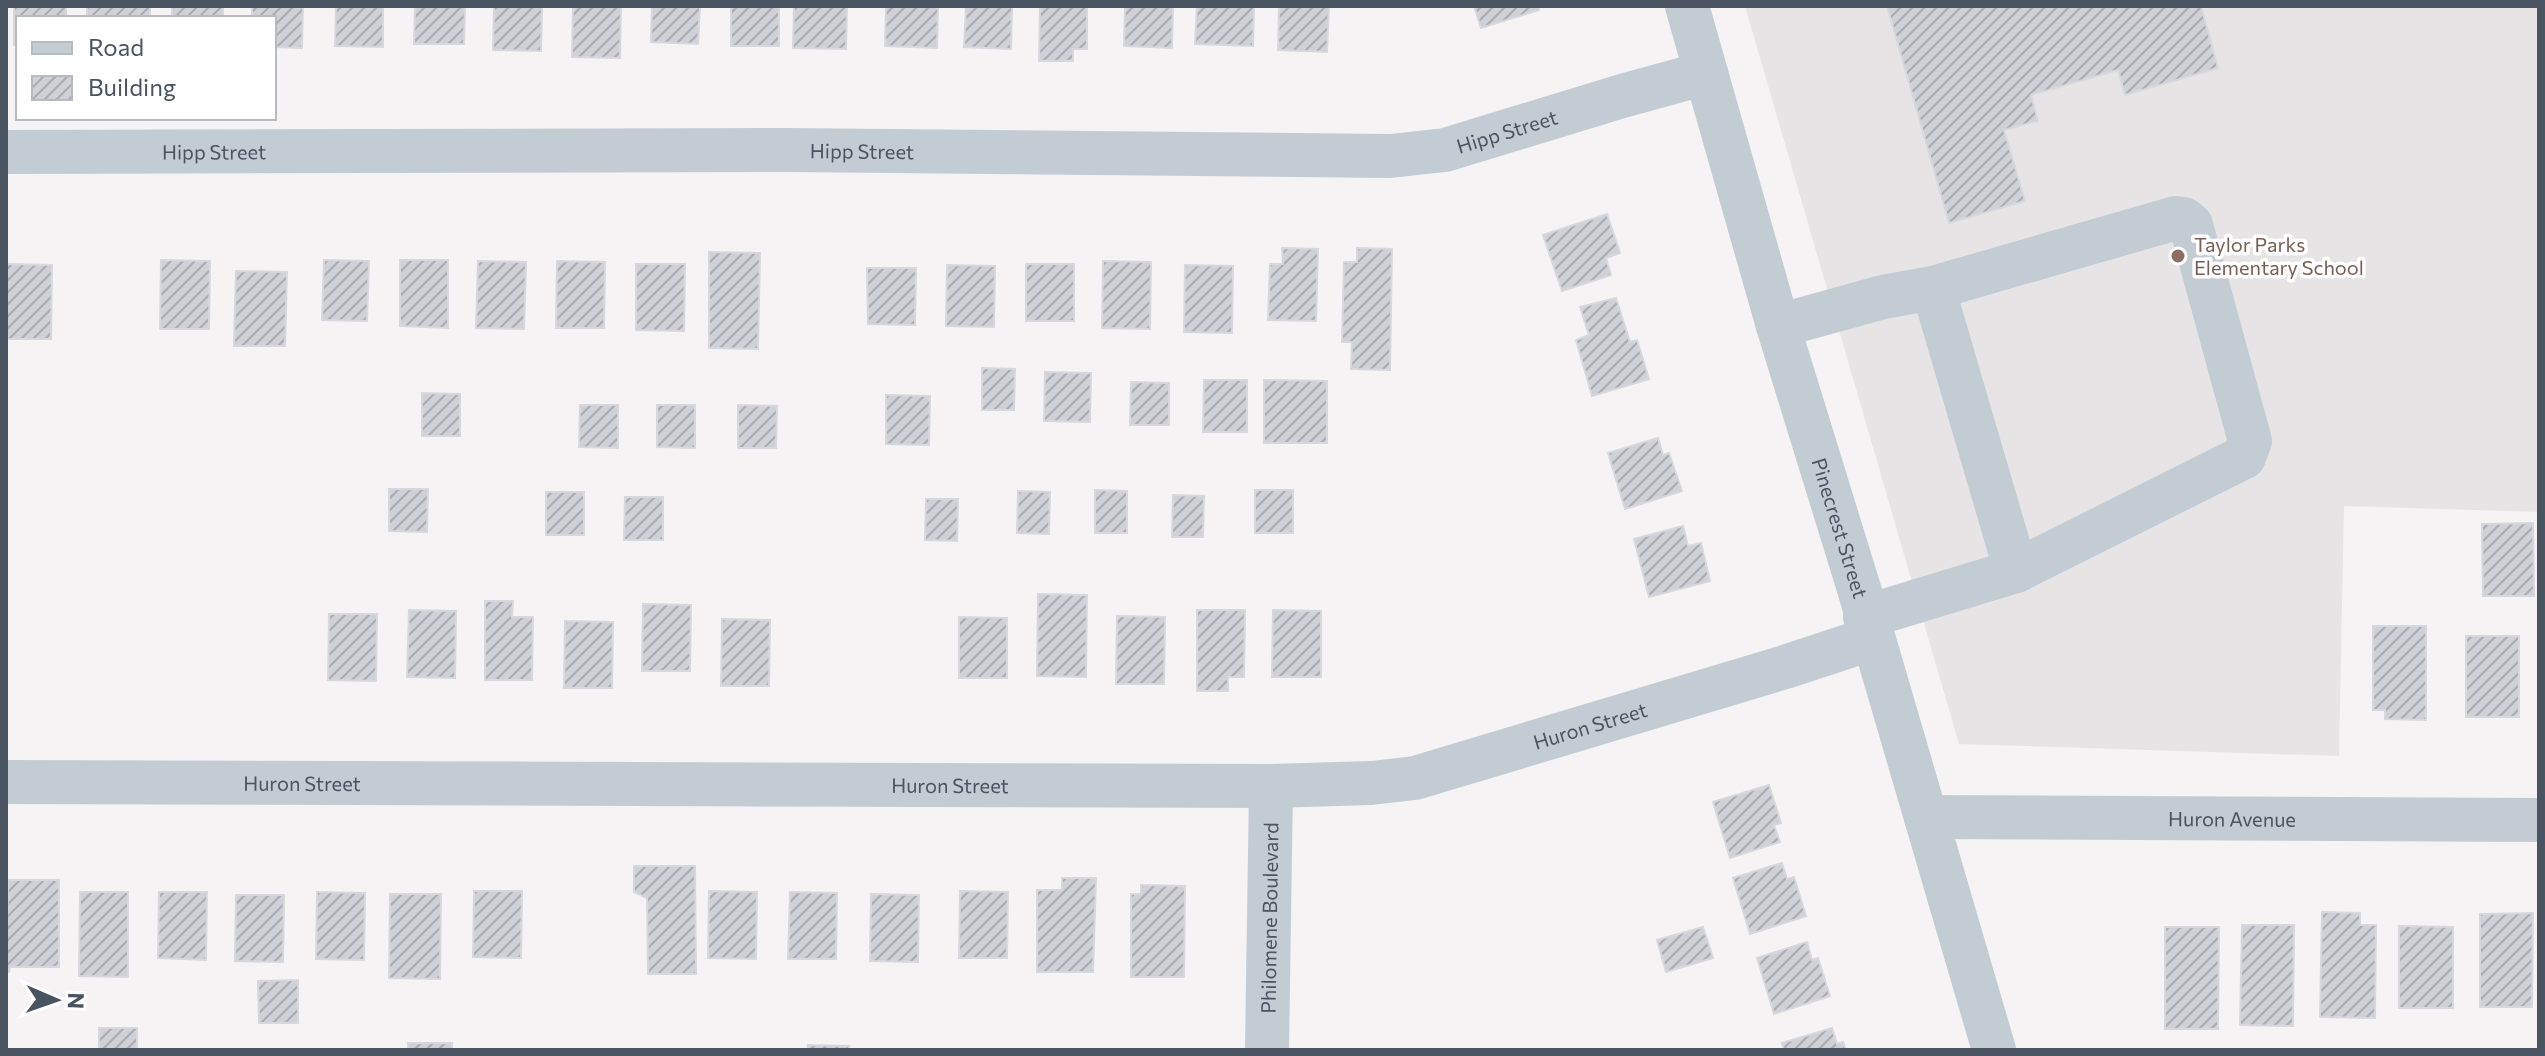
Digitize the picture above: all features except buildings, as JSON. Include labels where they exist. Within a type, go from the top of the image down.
[{"type":"street","name":"Pinecrest Street","points":[[1687,6],[1778,326],[1994,1050]]},
{"type":"street","name":"Hipp Street","points":[[6,152],[789,150],[1390,156],[1445,150],[1706,73]]},
{"type":"street","name":"Huron Street","points":[[6,782],[1271,786],[1371,783],[1415,778],[1869,627],[2016,571],[2244,457],[2248,450],[2250,441],[2191,225],[2184,219],[2176,218],[1933,288]]},
{"type":"street","points":[[1778,326],[1883,297],[1933,288],[2016,571]]},
{"type":"street","name":"Philomene Boulevard","points":[[1267,1050],[1271,786]]},
{"type":"street","name":"Huron Avenue","points":[[1926,817],[2539,820]]},
{"type":"shaded area","name":"Taylor Parks Elementary School","points":[[1745,6],[2539,6],[2539,512],[2344,506],[2339,756],[1959,744]]},
{"type":"place","name":"Taylor Parks Elementary School","points":[[2178,256]]}]
